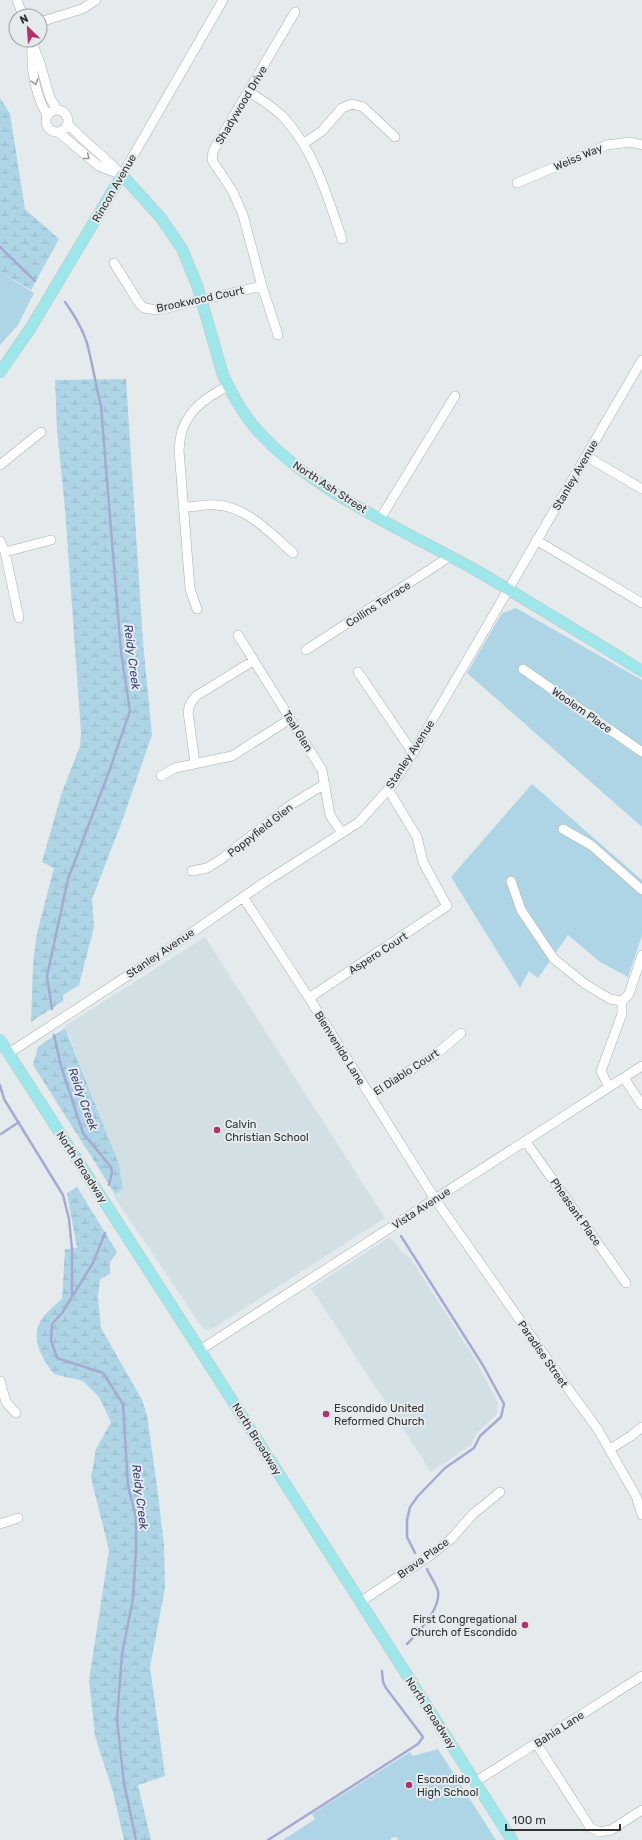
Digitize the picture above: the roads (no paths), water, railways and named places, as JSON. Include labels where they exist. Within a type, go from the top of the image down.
[{"type":"main road","name":"North Ash Street","points":[[122,175],[160,218],[182,249],[197,285],[200,300],[228,386],[243,413],[257,430],[278,451],[307,474],[380,519],[507,590],[642,671]]},
{"type":"main road","name":"Rincon Avenue","points":[[0,372],[30,329],[122,175]]},
{"type":"main road","name":"North Broadway","points":[[0,1040],[200,1350],[512,1840]]},
{"type":"street","points":[[48,20],[82,9],[96,0]]},
{"type":"street","name":"Rincon Avenue","points":[[122,175],[223,0]]},
{"type":"street","name":"Shadywood Drive","points":[[278,334],[262,286],[243,215],[233,192],[212,160],[213,151],[295,12]]},
{"type":"street","points":[[32,48],[32,72],[42,104],[47,114],[46,121],[48,128],[58,132],[98,166],[122,175]]},
{"type":"street","points":[[34,48],[40,63],[50,98],[57,109],[67,114],[68,124],[79,137],[105,158],[122,175]]},
{"type":"street","points":[[248,92],[266,103],[285,119],[303,144],[322,181],[342,239]]},
{"type":"street","points":[[303,144],[322,131],[342,108],[352,104],[363,107],[395,137]]},
{"type":"street","points":[[47,114],[57,109]]},
{"type":"street","points":[[58,132],[64,130],[68,124]]},
{"type":"street","name":"Weiss Way","points":[[517,183],[607,145],[630,142],[642,145]]},
{"type":"street","name":"Brookwood Court","points":[[114,263],[139,303],[144,308],[158,310],[262,286]]},
{"type":"street","name":"Stanley Avenue","points":[[9,1053],[155,958],[243,897],[359,822],[393,784],[414,753],[536,540],[641,365]]},
{"type":"street","points":[[197,609],[190,589],[179,450],[183,428],[194,409],[209,396],[228,386]]},
{"type":"street","points":[[380,519],[455,396]]},
{"type":"street","points":[[0,465],[41,432]]},
{"type":"street","points":[[586,456],[642,489]]},
{"type":"street","points":[[183,507],[216,505],[245,513],[256,520],[293,553]]},
{"type":"street","points":[[5,552],[51,540]]},
{"type":"street","points":[[536,540],[642,603]]},
{"type":"street","points":[[0,541],[5,552],[19,618]]},
{"type":"street","name":"Collins Terrace","points":[[306,650],[449,557]]},
{"type":"street","name":"Teal Glen","points":[[238,635],[322,770],[330,815],[342,833]]},
{"type":"street","points":[[195,763],[188,712],[190,704],[196,696],[253,661]]},
{"type":"street","name":"Woolem Place","points":[[523,669],[642,752]]},
{"type":"street","points":[[358,672],[414,753]]},
{"type":"street","points":[[161,776],[175,768],[232,756],[290,719]]},
{"type":"street","name":"Poppyfield Glen","points":[[192,871],[207,868],[220,860],[292,804],[325,784]]},
{"type":"street","name":"Aspero Court","points":[[308,998],[447,906],[422,862],[417,837],[388,789]]},
{"type":"street","points":[[563,829],[590,845],[642,890]]},
{"type":"street","points":[[511,881],[521,910],[554,959],[585,984],[610,999],[622,1001]]},
{"type":"street","name":"Bienvenido Lane","points":[[243,897],[435,1199]]},
{"type":"street","points":[[609,1087],[601,1071],[622,1014],[622,1001],[629,994],[642,955]]},
{"type":"street","name":"El Diablo Court","points":[[370,1095],[436,1055],[461,1033]]},
{"type":"street","name":"Vista Avenue","points":[[200,1350],[526,1142],[642,1066]]},
{"type":"street","points":[[624,1078],[642,1105]]},
{"type":"street","name":"Pheasant Place","points":[[526,1142],[626,1283]]},
{"type":"street","name":"Paradise Street","points":[[435,1199],[610,1449],[636,1496],[642,1515]]},
{"type":"street","points":[[0,1381],[6,1402],[16,1413]]},
{"type":"street","points":[[610,1449],[642,1427]]},
{"type":"street","name":"Brava Place","points":[[360,1602],[431,1555],[451,1539],[473,1514],[500,1492]]},
{"type":"street","points":[[0,1524],[18,1518]]},
{"type":"street","name":"Bahia Lane","points":[[475,1782],[642,1676]]},
{"type":"street","points":[[536,1743],[590,1827],[598,1832],[611,1830],[642,1810]]},
{"type":"waterway","name":"Reidy Creek","points":[[0,247],[35,281]]},
{"type":"waterway","name":"Reidy Creek","points":[[52,1009],[47,976],[68,879],[110,769],[130,711],[121,652],[101,406],[90,354],[84,335],[65,302]]},
{"type":"waterway","name":"Reidy Creek","points":[[54,1035],[61,1066],[83,1133],[111,1167],[112,1172],[109,1185]]},
{"type":"waterway","points":[[0,1085],[4,1099],[63,1195],[69,1219],[72,1249],[72,1296]]},
{"type":"waterway","points":[[1,1134],[19,1122]]},
{"type":"waterway","name":"Reidy Creek","points":[[105,1233],[93,1263],[62,1313],[52,1324],[51,1340],[57,1358],[103,1373],[123,1404],[128,1486],[136,1518],[136,1549],[133,1599],[122,1654],[117,1720],[124,1783],[136,1840]]},
{"type":"waterway","points":[[401,1236],[484,1367],[504,1404],[501,1417],[480,1436],[474,1448],[445,1468],[418,1496],[410,1507],[407,1520],[407,1537],[415,1553]]},
{"type":"waterway","points":[[407,1644],[428,1620],[438,1598],[437,1588],[427,1569]]},
{"type":"waterway","points":[[268,1840],[418,1744],[423,1737],[386,1688],[383,1682],[382,1671]]},
{"type":"place","name":"Calvin Christian School","points":[[217,1130]]},
{"type":"place","name":"Escondido United Reformed Church","points":[[326,1414]]},
{"type":"place","name":"First Congregational Church of Escondido","points":[[525,1625]]},
{"type":"place","name":"Escondido High School","points":[[409,1785]]}]
